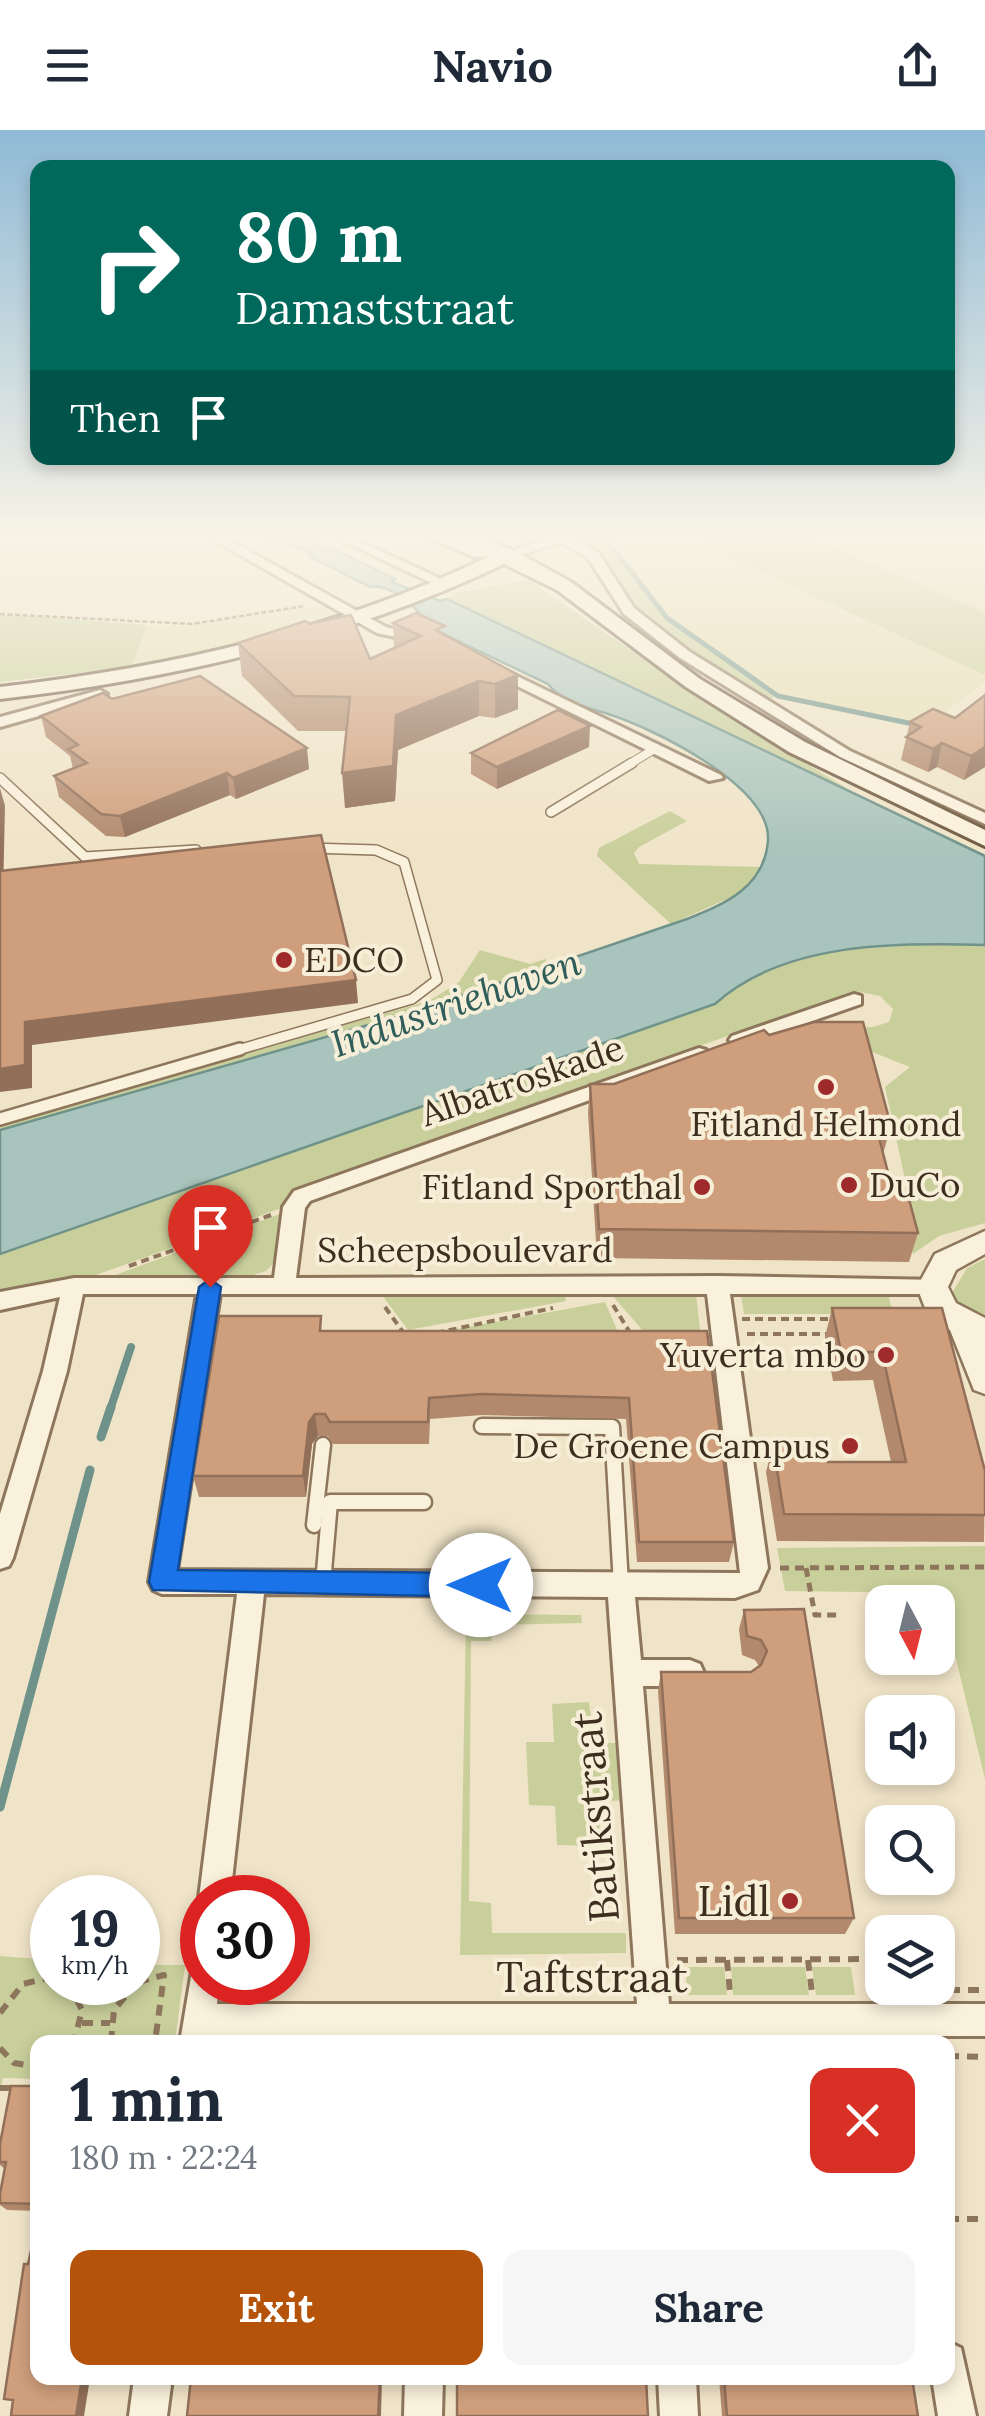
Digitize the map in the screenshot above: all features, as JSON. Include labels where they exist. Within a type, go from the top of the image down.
[{"type":"main road","points":[[0,693],[142,674],[284,642]]},
{"type":"main road","points":[[640,642],[692,683],[797,748],[985,838]]},
{"type":"main road","points":[[932,814],[985,831]]},
{"type":"street","points":[[411,642],[448,646]]},
{"type":"street","points":[[668,642],[845,754],[985,819]]},
{"type":"street","points":[[473,658],[715,778]]},
{"type":"street","points":[[0,722],[100,694]]},
{"type":"street","name":"Albatroskade","points":[[294,1207],[302,1196],[320,1186],[854,1000]]},
{"type":"street","points":[[284,1286],[294,1207]]},
{"type":"street","points":[[985,1242],[942,1266],[932,1286],[934,1302],[945,1315],[974,1327],[985,1378]]},
{"type":"street","points":[[210,1287],[162,1582],[735,1586],[749,1582],[755,1568],[717,1284]]},
{"type":"street","points":[[0,1558],[55,1371],[74,1286]]},
{"type":"street","name":"Scheepsboulevard","points":[[0,1301],[74,1286],[932,1286]]},
{"type":"street","points":[[217,1875],[252,1583]]},
{"type":"street","name":"Batikstraat","points":[[621,1584],[656,2031]]},
{"type":"street","points":[[628,1673],[724,1672]]},
{"type":"street","points":[[197,2031],[200,2005]]},
{"type":"street","name":"Taftstraat","points":[[197,2031],[656,2031],[904,2012],[985,2020]]},
{"type":"street","points":[[148,2416],[152,2385]]},
{"type":"street","points":[[423,2416],[424,2385]]},
{"type":"street","points":[[677,2385],[679,2416]]},
{"type":"street","points":[[952,2385],[957,2416]]},
{"type":"lane","points":[[551,812],[656,748]]},
{"type":"lane","points":[[0,778],[84,857],[204,849]]},
{"type":"lane","points":[[0,1119],[412,999],[428,990],[437,980],[434,962],[404,862],[376,850],[291,848]]},
{"type":"lane","points":[[482,1426],[612,1426],[621,1584]]},
{"type":"lane","points":[[314,1526],[322,1445]]},
{"type":"lane","points":[[322,1584],[330,1502],[424,1502]]},
{"type":"path","points":[[127,1267],[294,1207]]},
{"type":"path","points":[[600,1284],[631,1335],[613,1335]]},
{"type":"path","points":[[370,1286],[405,1336]]},
{"type":"path","points":[[470,1335],[434,1335],[444,1328],[567,1305]]},
{"type":"path","points":[[787,1318],[789,1334]]},
{"type":"path","points":[[722,1327],[787,1318],[843,1318]]},
{"type":"path","points":[[722,1327],[789,1334],[846,1334]]},
{"type":"path","points":[[755,1568],[985,1567]]},
{"type":"path","points":[[806,1568],[815,1615],[842,1615]]},
{"type":"path","points":[[652,1960],[865,1959]]},
{"type":"path","points":[[160,1976],[164,1975],[160,2005]]},
{"type":"path","points":[[0,2014],[23,1984],[30,1982]]},
{"type":"path","points":[[904,2012],[985,1990]]},
{"type":"path","points":[[77,2035],[82,2024],[82,2005]]},
{"type":"path","points":[[111,2035],[110,2023],[117,2005]]},
{"type":"path","points":[[156,2035],[160,2005]]},
{"type":"path","points":[[82,2024],[110,2023]]},
{"type":"path","points":[[0,2048],[2,2058],[30,2067]]},
{"type":"path","points":[[955,2056],[985,2056]]},
{"type":"path","points":[[0,2088],[27,2088]]},
{"type":"path","points":[[955,2220],[985,2219]]},
{"type":"shaded area","points":[[140,642],[245,642],[209,652],[131,667]]},
{"type":"shaded area","points":[[705,642],[913,642],[985,675],[985,682],[928,725],[780,695]]},
{"type":"green space","points":[[0,642],[141,642],[131,667],[0,682]]},
{"type":"green space","points":[[536,642],[618,642],[717,709],[869,802]]},
{"type":"green space","points":[[675,642],[705,642],[780,695],[766,700]]},
{"type":"green space","points":[[913,642],[985,642],[985,675]]},
{"type":"green space","points":[[670,811],[687,821],[639,847],[634,853],[639,864],[762,867],[738,894],[671,924],[597,856],[599,848]]},
{"type":"green space","points":[[985,945],[985,1223],[939,1236],[913,1254],[905,1218],[913,1216],[885,1087],[910,1067],[872,1052],[778,1031],[873,1027],[889,1022],[893,1009],[880,996],[855,991],[317,1181],[299,1191],[287,1206],[85,1279],[0,1292],[0,1254],[715,1004],[738,986],[791,963],[850,950]]},
{"type":"green space","points":[[480,950],[530,964],[545,959],[553,966],[417,1011],[0,1130],[0,1122],[429,1001],[459,982]]},
{"type":"green space","points":[[285,1212],[278,1259],[266,1271],[247,1277],[110,1277]]},
{"type":"green space","points":[[985,1259],[985,1317],[959,1307],[952,1293],[967,1268]]},
{"type":"green space","points":[[696,1294],[701,1339],[650,1339],[612,1295]]},
{"type":"green space","points":[[741,1294],[888,1294],[893,1314],[744,1314]]},
{"type":"green space","points":[[382,1295],[565,1295],[566,1301],[408,1330]]},
{"type":"green space","points":[[605,1302],[617,1330],[451,1330]]},
{"type":"green space","points":[[985,1546],[985,1779],[955,1655],[955,1585],[865,1585],[865,1592],[785,1591],[777,1548]]},
{"type":"green space","points":[[466,1614],[581,1615],[582,1623],[494,1625],[491,1641],[471,1641],[469,1901],[491,1903],[492,1933],[626,1933],[626,1953],[460,1955]]},
{"type":"green space","points":[[589,1702],[594,1743],[634,1743],[639,1800],[599,1801],[600,1846],[557,1845],[555,1806],[529,1805],[526,1742],[554,1742],[552,1704]]},
{"type":"green space","points":[[0,1956],[30,1958],[30,2005],[160,2005],[160,1965],[180,1965],[176,2035],[30,2035],[30,2079],[3,2078],[0,2090]]},
{"type":"green space","points":[[685,1967],[724,1967],[727,1995],[688,1995]]},
{"type":"green space","points":[[731,1967],[805,1967],[809,1995],[733,1995]]},
{"type":"green space","points":[[812,1967],[851,1967],[855,1995],[816,1995]]},
{"type":"water","name":"Industriehaven","points":[[459,642],[536,642],[985,856],[985,945],[879,946],[807,957],[774,968],[715,1004],[0,1254],[0,1130],[417,1011],[687,919],[729,900],[751,882],[765,856],[768,840],[764,820],[751,799],[731,780],[679,746],[628,721],[568,700],[548,684]]},
{"type":"building","points":[[363,642],[370,659],[408,642],[457,642],[518,675],[495,684],[479,681],[396,715],[393,766],[342,773],[350,697],[294,696],[238,643]]},
{"type":"building","points":[[200,676],[307,748],[233,778],[227,773],[120,816],[101,814],[54,776],[87,763],[68,749],[78,745],[41,716],[103,693],[112,699]]},
{"type":"building","points":[[985,695],[985,747],[971,756],[942,743],[933,749],[906,737],[921,727],[910,722],[933,709],[955,718]]},
{"type":"building","points":[[558,710],[590,726],[497,767],[471,753]]},
{"type":"building","points":[[321,835],[356,980],[25,1022],[25,1065],[0,1069],[0,871]]},
{"type":"building","points":[[814,1022],[863,1022],[891,1126],[876,1126],[892,1188],[906,1188],[918,1233],[599,1229],[590,1084],[614,1084],[764,1030],[769,1035]]},
{"type":"building","points":[[832,1308],[942,1308],[985,1471],[985,1515],[784,1514],[773,1444],[824,1444],[828,1462],[906,1462],[882,1352],[841,1352]]},
{"type":"building","points":[[219,1316],[321,1316],[320,1331],[707,1331],[734,1542],[639,1542],[629,1398],[482,1394],[429,1398],[428,1422],[330,1422],[325,1414],[315,1414],[309,1422],[303,1476],[193,1476]]},
{"type":"building","points":[[804,1609],[854,1918],[679,1918],[661,1672],[751,1672],[761,1665],[767,1651],[761,1640],[747,1636],[744,1610]]},
{"type":"building","points":[[11,2086],[30,2086],[30,2204],[0,2203],[6,2162],[0,2162]]},
{"type":"building","points":[[30,2255],[30,2385],[81,2385],[76,2416],[11,2416],[13,2400],[4,2399],[24,2264],[28,2264]]},
{"type":"building","points":[[190,2385],[380,2385],[378,2416],[187,2416]]},
{"type":"building","points":[[457,2385],[646,2385],[648,2416],[457,2416]]},
{"type":"building","points":[[725,2385],[913,2385],[918,2416],[727,2416]]},
{"type":"waterway","points":[[701,642],[778,696],[918,725]]},
{"type":"waterway","points":[[101,1437],[131,1347]]},
{"type":"waterway","points":[[0,1807],[90,1470]]},
{"type":"place","name":"EDCO","points":[[284,960]]},
{"type":"place","name":"Fitland Helmond","points":[[826,1087]]},
{"type":"place","name":"DuCo","points":[[849,1185]]},
{"type":"place","name":"Fitland Sporthal","points":[[702,1187]]},
{"type":"place","name":"Yuverta mbo","points":[[886,1355]]},
{"type":"place","name":"De Groene Campus","points":[[850,1446]]},
{"type":"place","name":"Lidl","points":[[790,1901]]},
{"type":"route","points":[[210,1287],[162,1582],[481,1585]]}]
